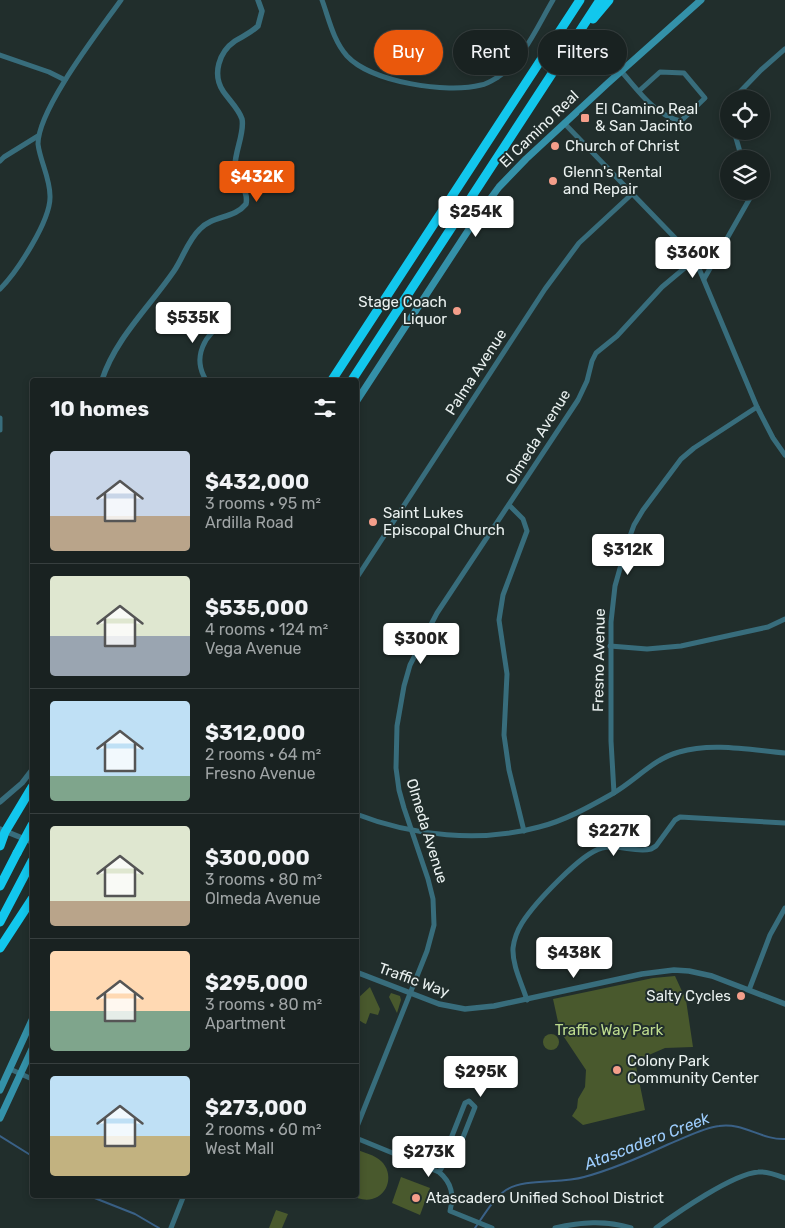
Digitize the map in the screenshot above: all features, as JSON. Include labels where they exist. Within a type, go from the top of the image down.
[{"type":"highway","points":[[560,30],[575,0]]},
{"type":"highway","name":"El Camino Real","points":[[560,30],[580,0]]},
{"type":"highway","name":"El Camino Real","points":[[580,30],[600,0]]},
{"type":"highway","points":[[584,30],[609,0]]},
{"type":"highway","name":"El Camino Real","points":[[333,378],[538,64]]},
{"type":"highway","name":"El Camino Real","points":[[353,378],[551,75]]},
{"type":"highway","points":[[0,846],[3,831],[30,790]]},
{"type":"highway","points":[[0,886],[30,828]]},
{"type":"highway","points":[[0,922],[30,865]]},
{"type":"highway","points":[[0,948],[30,901]]},
{"type":"main road","name":"El Camino Real","points":[[627,66],[701,0]]},
{"type":"main road","name":"El Camino Real","points":[[359,397],[487,202],[510,175],[617,75]]},
{"type":"main road","points":[[0,1090],[30,1024]]},
{"type":"main road","points":[[0,1118],[30,1054]]},
{"type":"street","points":[[0,289],[21,262],[50,208],[50,189],[39,152],[38,136],[43,120],[65,80],[120,0]]},
{"type":"street","points":[[103,378],[115,350],[174,272],[200,229],[213,221],[236,214],[246,204],[246,191],[239,180],[235,168],[242,121],[240,114],[221,88],[217,71],[220,60],[227,48],[258,26],[262,11],[258,0]]},
{"type":"street","points":[[322,0],[338,42],[344,52],[356,64],[373,74],[393,80],[454,88],[486,84],[508,69],[518,58],[553,0]]},
{"type":"street","points":[[742,90],[785,49]]},
{"type":"street","points":[[0,55],[49,72],[65,80]]},
{"type":"street","points":[[625,75],[654,108],[681,121],[705,98],[684,73],[660,72],[639,91]]},
{"type":"street","points":[[564,123],[677,240],[693,261],[704,279],[757,407],[773,438],[785,455]]},
{"type":"street","points":[[0,161],[38,136]]},
{"type":"street","name":"Palma Avenue","points":[[359,574],[545,289],[579,243],[633,193]]},
{"type":"street","points":[[704,279],[749,200]]},
{"type":"street","name":"Olmeda Avenue","points":[[359,1122],[430,943],[434,916],[432,890],[410,830],[399,790],[396,746],[400,707],[410,665],[437,613],[578,400],[587,381],[596,353],[617,336],[662,287],[693,261]]},
{"type":"street","points":[[205,378],[199,364],[203,346],[210,334],[227,322]]},
{"type":"street","name":"Fresno Avenue","points":[[614,793],[611,741],[610,646],[616,579],[626,546],[634,525],[643,510],[681,459],[694,448],[757,407]]},
{"type":"street","points":[[0,418],[0,430]]},
{"type":"street","points":[[509,505],[523,519],[527,531],[503,595],[499,620],[507,674],[504,734],[513,789],[524,831]]},
{"type":"street","points":[[610,646],[647,649],[681,646],[768,627],[785,619]]},
{"type":"street","points":[[359,815],[410,830],[441,835],[524,831],[541,827],[587,808],[614,793],[662,759],[686,750],[714,748],[785,753]]},
{"type":"street","points":[[0,802],[22,783],[30,773]]},
{"type":"street","points":[[527,1000],[513,957],[518,931],[535,906],[574,866],[591,853],[605,847],[651,849],[656,846],[675,820],[680,817],[785,823]]},
{"type":"street","points":[[3,831],[30,841]]},
{"type":"street","points":[[749,990],[770,935],[785,908]]},
{"type":"street","name":"Traffic Way","points":[[359,973],[439,1004],[465,1009],[484,1008],[527,1000],[666,970],[701,973],[785,1004]]},
{"type":"street","points":[[10,1069],[30,1078]]},
{"type":"street","points":[[439,1172],[448,1158],[456,1155],[475,1107],[470,1101],[465,1103],[446,1151],[448,1158]]},
{"type":"street","points":[[359,1139],[439,1172],[451,1189],[452,1203],[450,1211],[492,1228]]},
{"type":"street","points":[[656,1228],[728,1182],[745,1174],[760,1172],[785,1178]]},
{"type":"street","points":[[171,1228],[183,1198]]},
{"type":"street","points":[[555,1228],[588,1222],[599,1222],[631,1228]]},
{"type":"green space","name":"Traffic Way Park","points":[[675,976],[686,1000],[693,1047],[665,1048],[635,1061],[645,1110],[583,1125],[572,1116],[585,1087],[586,1070],[560,1031],[553,999],[653,978]]},
{"type":"green space","points":[[370,987],[380,1009],[378,1015],[370,1013],[366,1024],[359,1020],[359,997]]},
{"type":"green space","points":[[391,993],[400,996],[401,1000],[397,1013],[389,997]]},
{"type":"green space","points":[[551,1034],[557,1036],[559,1042],[557,1048],[551,1050],[545,1048],[543,1042],[545,1036]]},
{"type":"green space","points":[[359,1150],[379,1159],[385,1166],[388,1177],[386,1188],[378,1197],[369,1200],[358,1198]]},
{"type":"green space","points":[[401,1177],[430,1188],[420,1215],[392,1203]]},
{"type":"green space","points":[[276,1210],[288,1214],[282,1228],[269,1228]]},
{"type":"waterway","name":"Atascadero Creek","points":[[475,1228],[497,1198],[514,1186],[533,1182],[575,1179],[595,1174],[706,1129],[728,1125],[736,1126],[768,1137],[785,1139]]},
{"type":"waterway","name":"Atascadero Creek","points":[[0,1136],[30,1155]]},
{"type":"waterway","name":"Atascadero Creek","points":[[95,1198],[135,1214],[159,1228]]},
{"type":"place","name":"El Camino Real & San Jacinto","points":[[585,118]]},
{"type":"place","name":"Church of Christ","points":[[555,146]]},
{"type":"place","name":"Glenn's Rental and Repair","points":[[553,181]]},
{"type":"place","name":"Stage Coach Liquor","points":[[457,311]]},
{"type":"place","name":"Saint Lukes Episcopal Church","points":[[373,522]]},
{"type":"place","name":"Salty Cycles","points":[[741,996]]},
{"type":"place","name":"Colony Park Community Center","points":[[617,1070]]},
{"type":"place","name":"Atascadero Unified School District","points":[[416,1198]]}]
